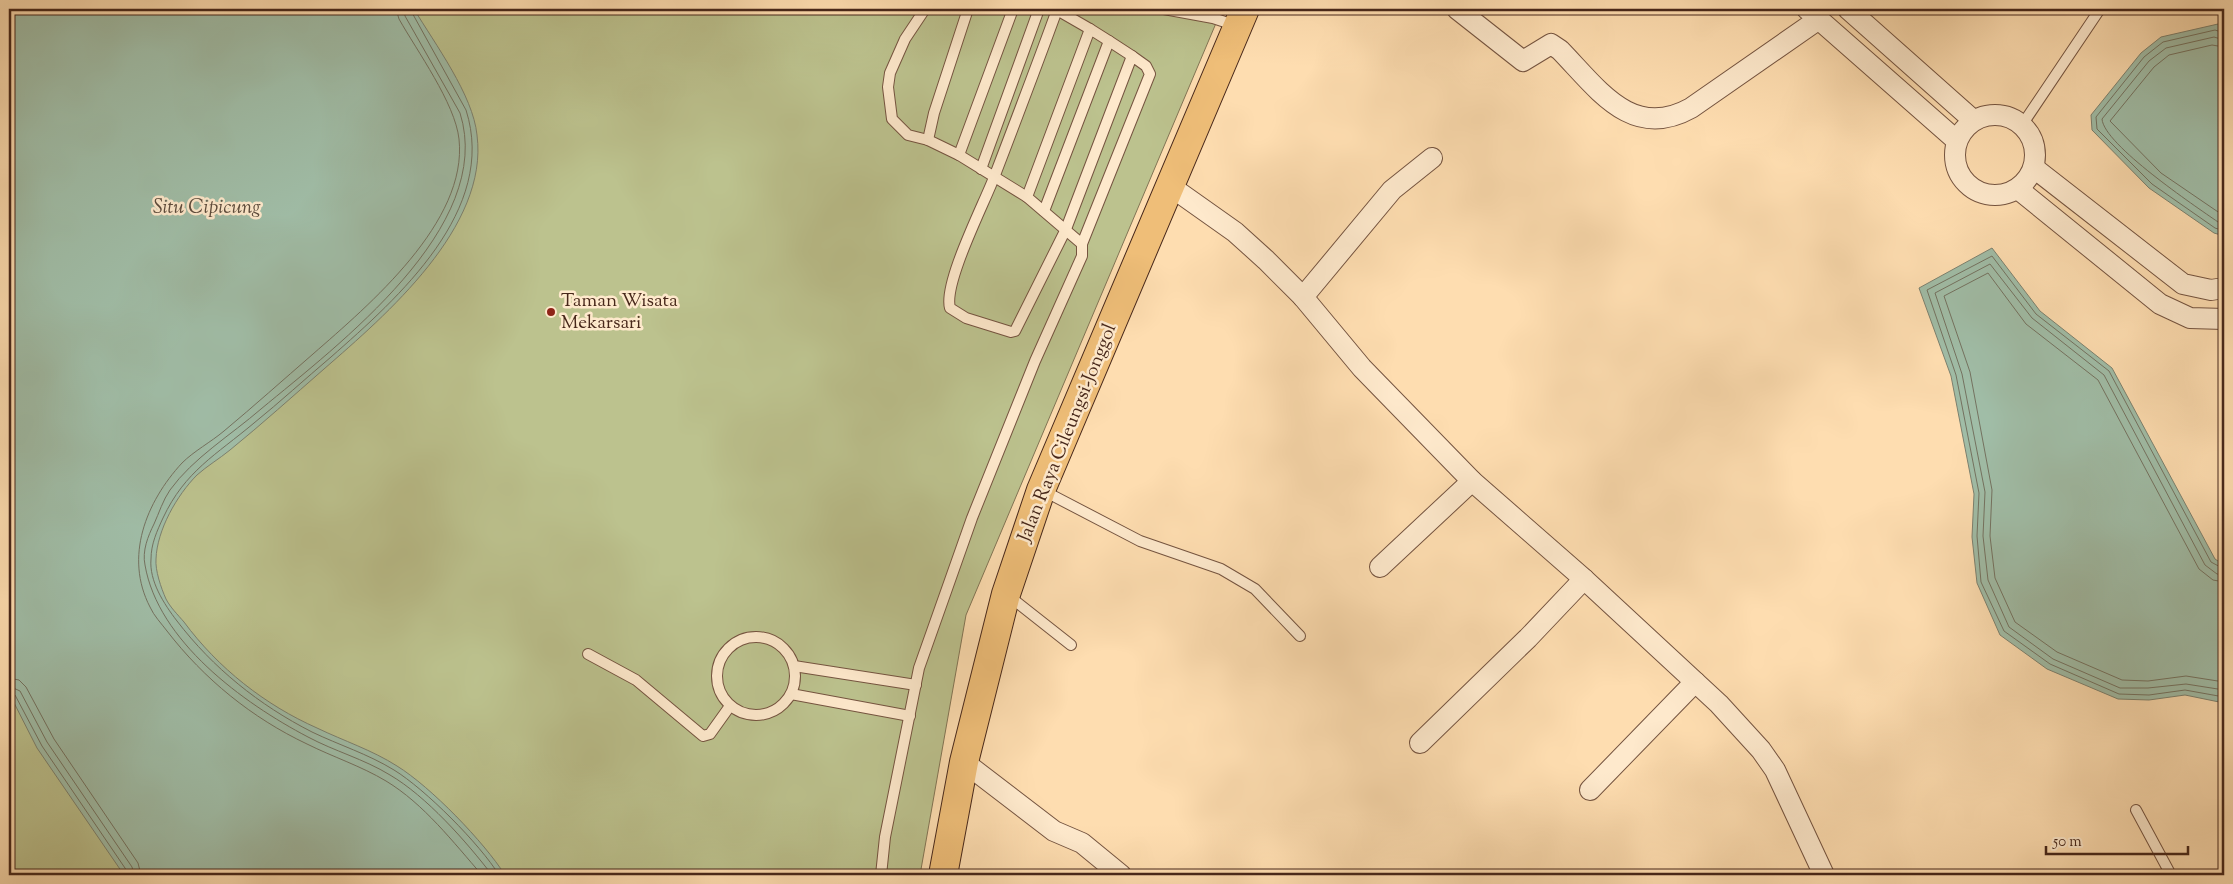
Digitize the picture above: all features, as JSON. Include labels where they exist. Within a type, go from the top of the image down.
[{"type":"main road","name":"Jalan Raya Cileungsi-Jonggol","points":[[943,875],[964,762],[1006,594],[1041,490],[1242,17]]},
{"type":"street","points":[[1457,9],[1523,61],[1551,44],[1560,50],[1617,106],[1648,120],[1671,118],[1690,108],[1813,14],[1956,140]]},
{"type":"street","points":[[1848,9],[1973,120]]},
{"type":"street","points":[[1992,114],[2012,117],[2028,130],[2036,148],[2034,168],[2018,189],[1993,196],[1969,188],[1959,177],[1955,166],[1956,140],[1973,120],[1992,114]]},
{"type":"street","points":[[1303,297],[1386,197],[1432,158]]},
{"type":"street","points":[[2034,168],[2183,284],[2211,290],[2224,288]]},
{"type":"street","points":[[1170,186],[1234,232],[1266,260],[1303,297],[1362,368],[1472,481],[1584,578],[1696,682],[1746,733],[1774,770],[1824,875]]},
{"type":"street","points":[[2018,189],[2160,304],[2190,318],[2224,319]]},
{"type":"street","points":[[1380,567],[1472,481]]},
{"type":"street","points":[[1420,743],[1528,638],[1584,578]]},
{"type":"street","points":[[1590,790],[1696,682]]},
{"type":"street","points":[[964,762],[1054,831],[1082,843],[1121,875]]},
{"type":"lane","points":[[925,9],[904,39],[890,73],[888,87],[892,119],[908,135],[928,140],[959,155],[994,178],[1027,196],[1082,244]]},
{"type":"lane","points":[[928,140],[934,113],[968,9]]},
{"type":"lane","points":[[959,155],[1013,9]]},
{"type":"lane","points":[[981,168],[1039,9]]},
{"type":"lane","points":[[1164,9],[1213,18],[1242,17]]},
{"type":"lane","points":[[2022,125],[2100,9]]},
{"type":"lane","points":[[881,875],[885,837],[919,668],[972,518],[1034,361],[1082,256],[1082,244],[1150,74],[1146,66],[1132,56],[1108,42],[1090,29],[1055,10],[994,178],[965,244],[949,297],[950,308],[954,312],[1011,332],[1015,331],[1066,229],[1132,56]]},
{"type":"lane","points":[[1027,196],[1090,29]]},
{"type":"lane","points":[[1044,211],[1108,42]]},
{"type":"lane","points":[[1041,490],[1140,541],[1221,569],[1255,589],[1300,636]]},
{"type":"lane","points":[[1006,594],[1071,645]]},
{"type":"lane","points":[[755,637],[774,642],[785,650],[794,666],[795,681],[791,694],[780,707],[765,714],[748,714],[730,706],[720,691],[718,671],[726,652],[736,643],[755,637]]},
{"type":"lane","points":[[588,654],[636,680],[703,736],[710,734],[730,706]]},
{"type":"lane","points":[[794,666],[916,685]]},
{"type":"lane","points":[[791,694],[910,716]]},
{"type":"lane","points":[[2136,810],[2171,875]]},
{"type":"green space","name":"Taman Wisata Mekarsari","points":[[9,9],[1222,9],[966,615],[920,875],[9,875]]},
{"type":"water","name":"Situ Cipicung","points":[[9,9],[414,9],[452,70],[468,103],[477,135],[476,169],[467,203],[450,235],[428,266],[376,323],[266,420],[197,475],[182,492],[169,514],[160,536],[156,563],[157,574],[166,599],[197,639],[227,670],[261,696],[298,719],[378,755],[411,775],[456,816],[484,847],[505,875],[124,875],[37,748],[9,693]]},
{"type":"water","points":[[2218,24],[2224,30],[2224,236],[2214,233],[2149,188],[2092,130],[2091,115],[2141,53],[2161,37]]},
{"type":"water","points":[[1992,248],[2040,311],[2112,368],[2215,559],[2224,565],[2224,703],[2185,695],[2149,700],[2118,699],[2047,669],[2000,635],[1977,583],[1972,537],[1974,494],[1951,376],[1919,288]]},
{"type":"place","name":"Taman Wisata Mekarsari","points":[[551,312]]}]
